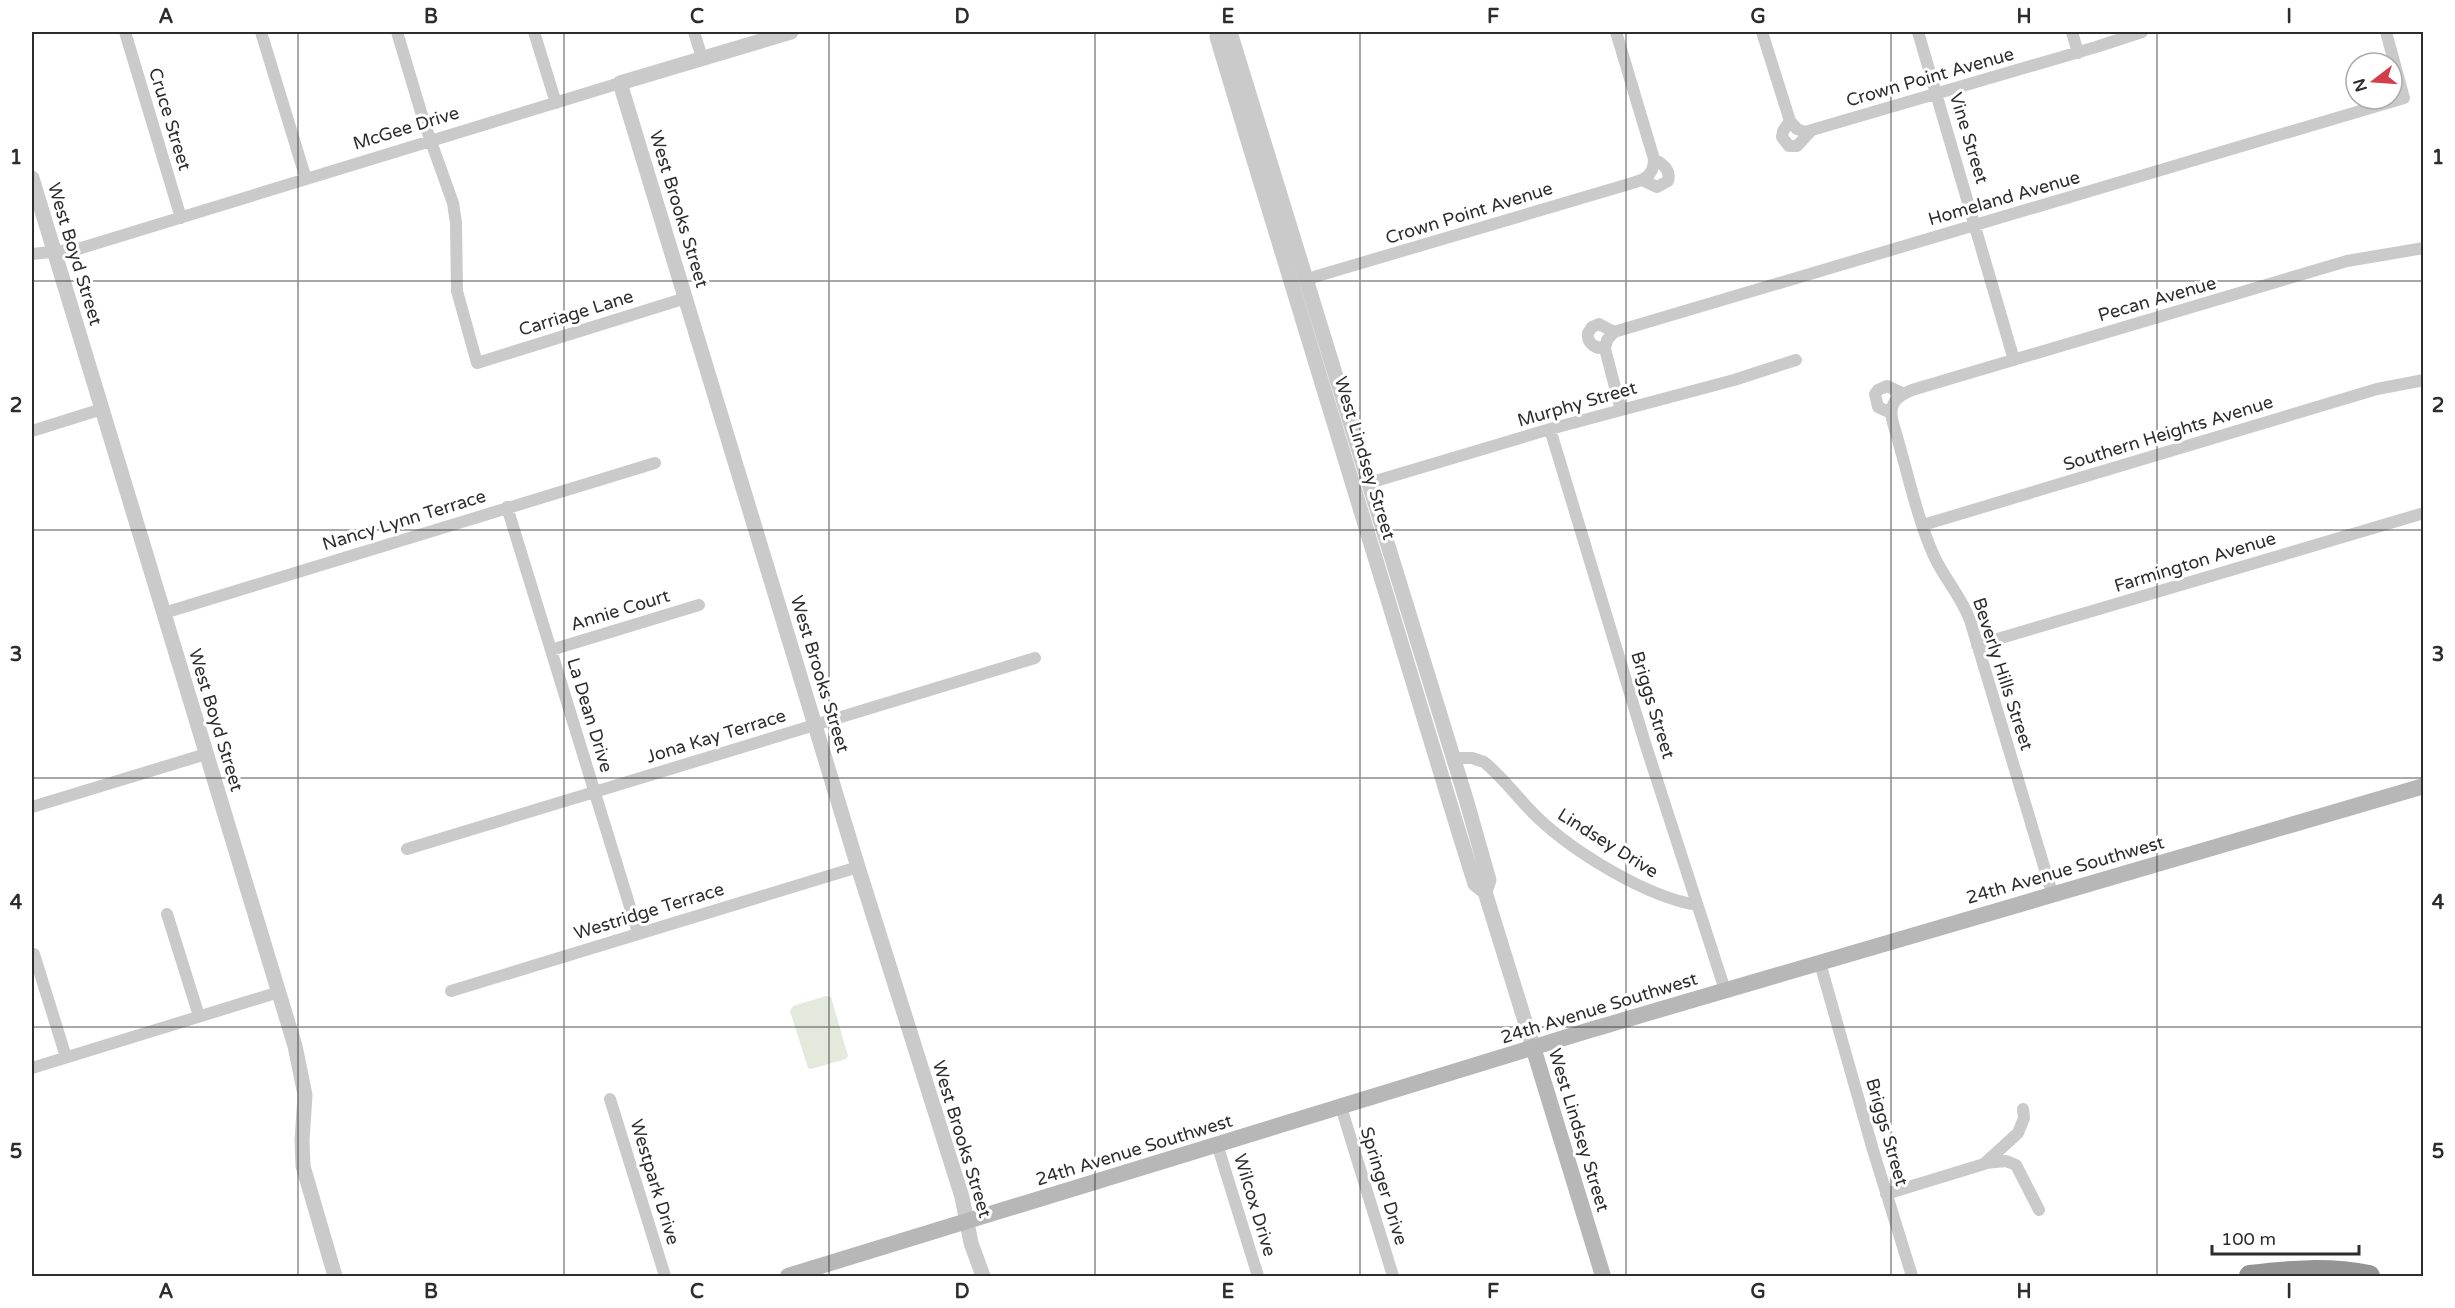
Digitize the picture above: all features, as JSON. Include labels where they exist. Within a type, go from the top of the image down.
[{"type":"highway","points":[[2250,1276],[2318,1271],[2369,1276]]},
{"type":"main road","name":"24th Avenue Southwest","points":[[788,1276],[1533,1047],[2052,893],[2424,786]]},
{"type":"main road","name":"West Lindsey Street","points":[[1533,1047],[1603,1276]]},
{"type":"street","name":"Cruce Street","points":[[125,32],[181,218]]},
{"type":"street","points":[[261,32],[306,180]]},
{"type":"street","points":[[397,32],[432,141]]},
{"type":"street","points":[[534,32],[556,103]]},
{"type":"street","points":[[694,32],[702,58]]},
{"type":"street","name":"McGee Drive","points":[[32,254],[78,249],[791,32]]},
{"type":"street","name":"West Lindsey Street","points":[[1218,32],[1217,37],[1266,201],[1362,478],[1379,515],[1490,880],[1485,892]]},
{"type":"street","name":"West Lindsey Street","points":[[1230,32],[1307,279],[1362,478],[1364,520],[1475,884],[1485,892],[1533,1047]]},
{"type":"street","points":[[1616,32],[1654,165]]},
{"type":"street","points":[[1762,32],[1793,125],[1783,131],[1783,141],[1789,146],[1797,146],[1811,131]]},
{"type":"street","name":"Vine Street","points":[[1918,32],[2014,360]]},
{"type":"street","points":[[2072,32],[2078,52]]},
{"type":"street","name":"Crown Point Avenue","points":[[1793,125],[1811,131],[2142,32]]},
{"type":"street","name":"Homeland Avenue","points":[[1605,346],[1598,348],[1590,343],[1588,333],[1592,327],[1599,324],[1614,332],[2404,98],[2386,32]]},
{"type":"street","name":"West Brooks Street","points":[[620,83],[858,867],[949,1156],[983,1276]]},
{"type":"street","name":"Carriage Lane","points":[[432,141],[455,214],[457,291],[477,363],[686,298]]},
{"type":"street","points":[[1255,163],[1270,158]]},
{"type":"street","name":"Crown Point Avenue","points":[[1307,279],[1642,180],[1649,176],[1654,165],[1663,164],[1667,170],[1668,181],[1657,187],[1642,180]]},
{"type":"street","name":"West Boyd Street","points":[[32,178],[279,992],[303,1082],[305,1109],[302,1151],[305,1179],[335,1276]]},
{"type":"street","points":[[1266,201],[1282,196]]},
{"type":"street","name":"Pecan Avenue","points":[[1904,393],[1887,386],[1878,390],[1875,394],[1878,407],[1892,408],[1904,393],[2347,261],[2424,248]]},
{"type":"street","points":[[1614,332],[1605,346],[1621,410]]},
{"type":"street","name":"Murphy Street","points":[[1362,478],[1734,380],[1796,360]]},
{"type":"street","name":"Southern Heights Avenue","points":[[1923,525],[2377,389],[2424,380]]},
{"type":"street","name":"Beverly Hills Street","points":[[1892,408],[1933,554],[1966,609],[2052,893]]},
{"type":"street","points":[[32,431],[102,409]]},
{"type":"street","name":"Briggs Street","points":[[1550,429],[1648,753],[1725,990]]},
{"type":"street","name":"Nancy Lynn Terrace","points":[[164,613],[655,463]]},
{"type":"street","name":"La Dean Drive","points":[[507,507],[638,933]]},
{"type":"street","name":"Farmington Avenue","points":[[1977,645],[2424,513]]},
{"type":"street","points":[[1364,520],[1379,515]]},
{"type":"street","name":"Annie Court","points":[[551,650],[699,605]]},
{"type":"street","name":"Jona Kay Terrace","points":[[408,849],[1035,658]]},
{"type":"street","points":[[32,807],[206,754]]},
{"type":"street","points":[[1437,760],[1453,758]]},
{"type":"street","name":"Lindsey Drive","points":[[1453,758],[1472,758],[1484,762],[1540,820],[1589,856],[1657,894],[1697,905]]},
{"type":"street","points":[[1450,804],[1466,799]]},
{"type":"street","name":"Westridge Terrace","points":[[451,991],[858,867]]},
{"type":"street","points":[[167,914],[199,1016]]},
{"type":"street","points":[[34,954],[66,1057]]},
{"type":"street","name":"Briggs Street","points":[[1820,963],[1886,1194],[1912,1276]]},
{"type":"street","points":[[32,1068],[279,992]]},
{"type":"street","name":"Westpark Drive","points":[[610,1099],[665,1276]]},
{"type":"street","name":"Springer Drive","points":[[1341,1107],[1393,1276]]},
{"type":"street","points":[[1984,1164],[2018,1133],[2024,1118],[2023,1109]]},
{"type":"street","name":"Wilcox Drive","points":[[1217,1144],[1258,1276]]},
{"type":"street","points":[[1886,1194],[1984,1164],[2006,1161],[2016,1165],[2039,1210]]},
{"type":"shaded area","points":[[826,996],[831,997],[848,1056],[846,1059],[811,1069],[808,1068],[790,1011],[793,1006]]}]
